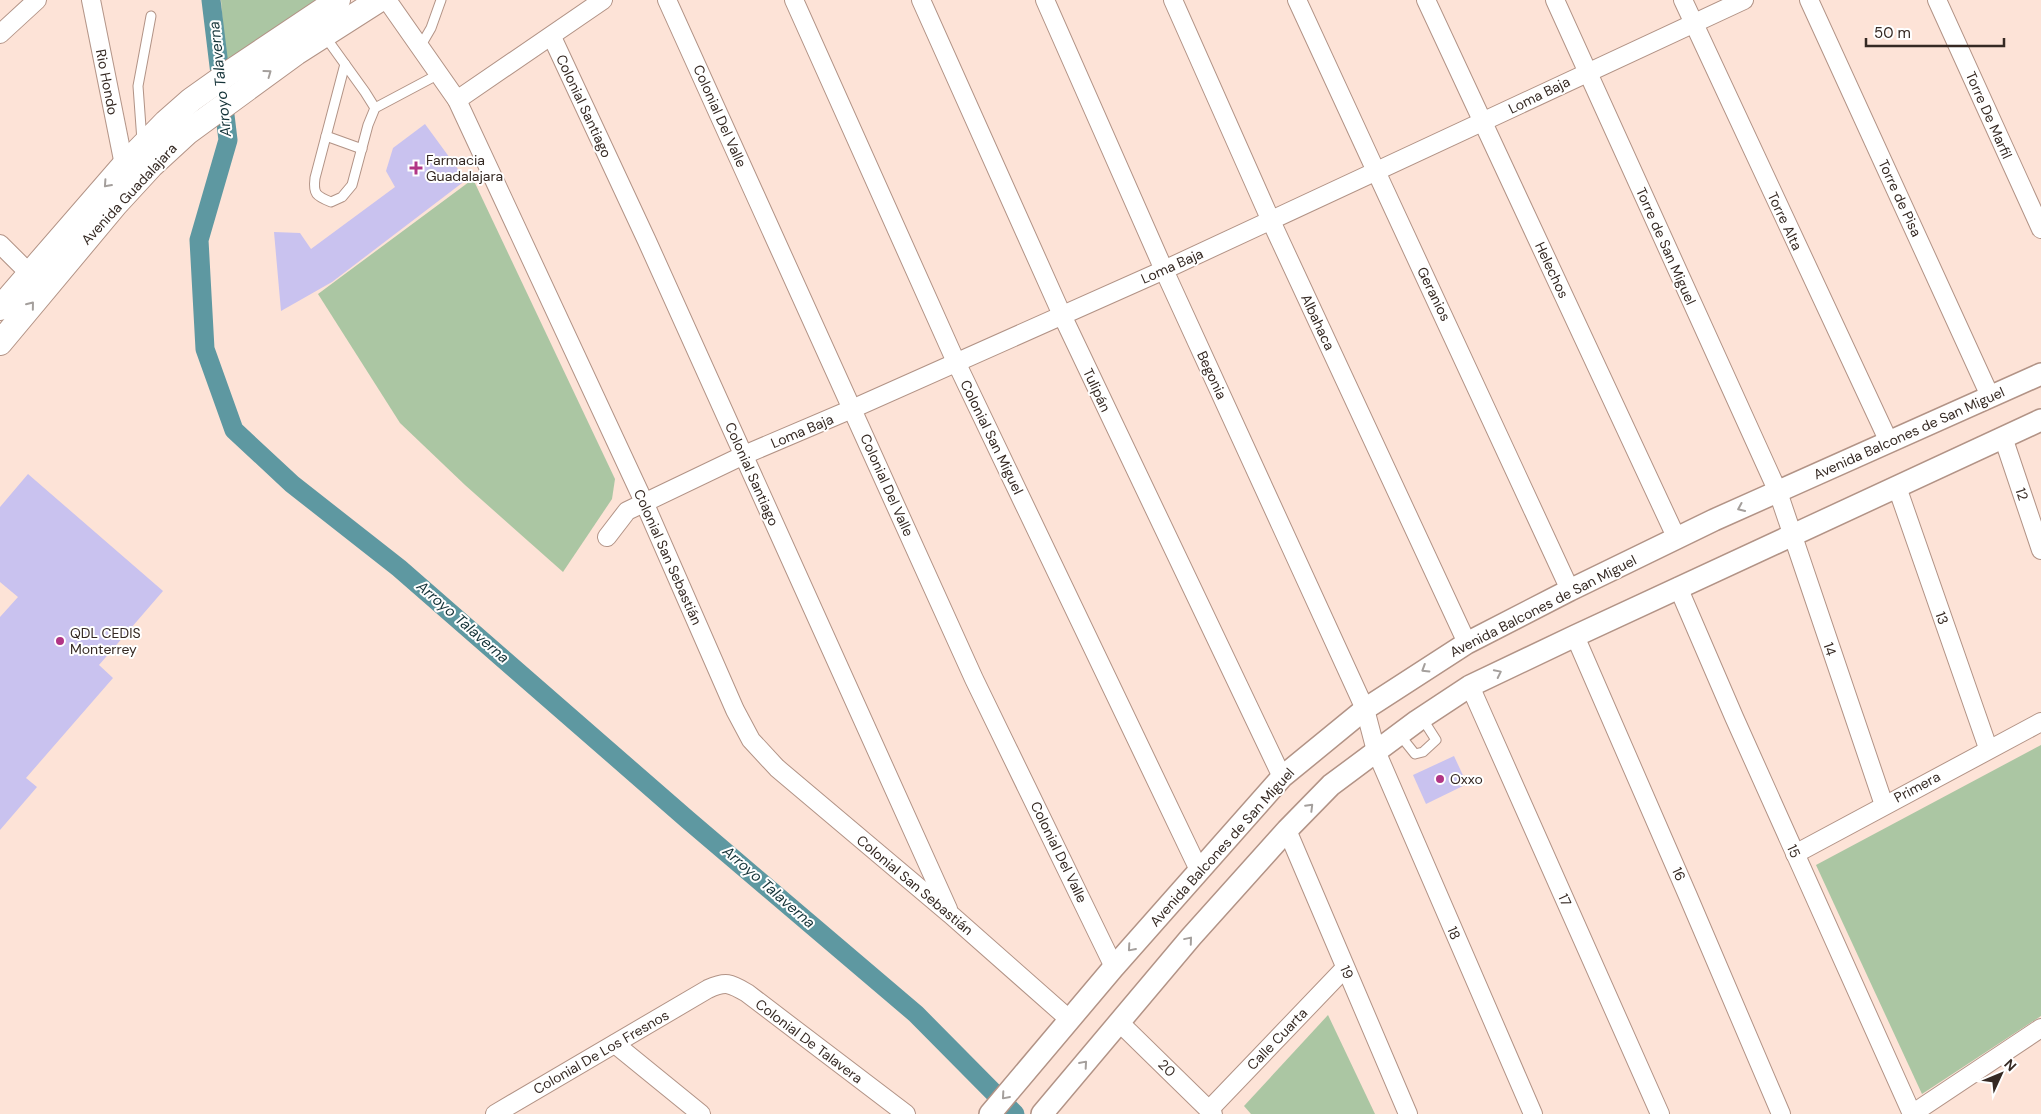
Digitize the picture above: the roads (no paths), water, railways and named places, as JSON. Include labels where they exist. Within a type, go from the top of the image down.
[{"type":"main road","name":"Avenida Guadalajara","points":[[0,308],[124,165],[166,122],[191,100],[229,73],[338,0]]},
{"type":"main road","name":"Avenida Guadalajara","points":[[0,343],[121,198],[151,166],[188,132],[324,35],[378,0]]},
{"type":"street","points":[[0,34],[37,0]]},
{"type":"street","name":"Rio Hondo","points":[[91,0],[124,165]]},
{"type":"street","name":"Colonial San Sebastián","points":[[386,0],[457,100],[644,502],[735,710],[751,740],[777,768],[950,914],[1070,1020]]},
{"type":"street","points":[[457,100],[603,0]]},
{"type":"street","name":"Colonial Del Valle","points":[[667,0],[974,679],[1114,967]]},
{"type":"street","name":"Colonial San Miguel","points":[[794,0],[956,362],[1199,870]]},
{"type":"street","name":"Tulipán","points":[[921,0],[1062,315],[1282,777]]},
{"type":"street","name":"Begonia","points":[[1045,0],[1164,270],[1364,709],[1376,751]]},
{"type":"street","name":"Albahaca","points":[[1173,0],[1270,221],[1467,643]]},
{"type":"street","name":"Geranios","points":[[1298,0],[1375,170],[1473,376],[1570,590]]},
{"type":"street","name":"Helechos","points":[[1426,0],[1678,539]]},
{"type":"street","name":"Torre de San Miguel","points":[[1555,0],[1778,492]]},
{"type":"street","name":"Torre Alta","points":[[1683,0],[1889,442]]},
{"type":"street","name":"Loma Baja","points":[[606,537],[627,510],[744,455],[1164,270],[1375,170],[1483,123],[1587,72],[1744,0]]},
{"type":"street","name":"Torre de Pisa","points":[[1809,0],[1990,396]]},
{"type":"street","name":"Torre De Marfil","points":[[1936,0],[2041,229]]},
{"type":"street","name":"Colonial Santiago","points":[[552,36],[744,455],[950,914]]},
{"type":"street","points":[[0,244],[29,273]]},
{"type":"street","name":"Avenida Balcones de San Miguel","points":[[990,1114],[1114,967],[1282,777],[1364,709],[1467,643],[1570,590],[1714,520],[2041,374]]},
{"type":"street","points":[[1047,1108],[1191,937],[1330,785],[1422,718],[1470,686],[1678,587],[2041,420]]},
{"type":"street","name":"12","points":[[2003,437],[2041,550]]},
{"type":"street","name":"13","points":[[1897,487],[1988,748]]},
{"type":"street","name":"14","points":[[1778,492],[1884,805]]},
{"type":"street","name":"15","points":[[1678,587],[1912,1114]]},
{"type":"street","name":"16","points":[[1575,636],[1780,1114]]},
{"type":"street","name":"17","points":[[1470,686],[1660,1114]]},
{"type":"street","name":"Primera","points":[[1795,854],[1988,748],[2041,722]]},
{"type":"street","name":"18","points":[[1376,751],[1533,1114]]},
{"type":"street","name":"19","points":[[1287,830],[1408,1114]]},
{"type":"street","name":"Calle Cuarta","points":[[1211,1112],[1345,968]]},
{"type":"street","name":"Colonial De Talavera","points":[[708,989],[722,983],[733,985],[747,993],[906,1114]]},
{"type":"street","name":"Colonial De Los Fresnos","points":[[505,1112],[708,989]]},
{"type":"street","name":"20","points":[[1120,1022],[1211,1112]]},
{"type":"street","points":[[1912,1114],[2041,1028]]},
{"type":"street","points":[[615,1044],[701,1114]]},
{"type":"lane","points":[[420,47],[431,28],[441,0]]},
{"type":"lane","points":[[142,146],[138,86],[151,16]]},
{"type":"lane","points":[[324,35],[375,108]]},
{"type":"lane","points":[[345,64],[314,178],[314,189],[319,197],[331,202],[342,197],[352,185],[368,125],[375,108],[439,74]]},
{"type":"lane","points":[[326,136],[362,149]]},
{"type":"lane","points":[[1399,734],[1415,754],[1423,752],[1436,740],[1422,718]]},
{"type":"waterway","name":"Arroyo Talaverna","points":[[211,0],[228,140],[199,240],[205,349],[234,430],[292,484],[399,568],[688,820],[916,1014],[1015,1114]]},
{"type":"place","name":"Farmacia Guadalajara","points":[[416,168]]},
{"type":"place","name":"QDL CEDIS Monterrey","points":[[60,641]]},
{"type":"place","name":"Oxxo","points":[[1440,779]]}]
